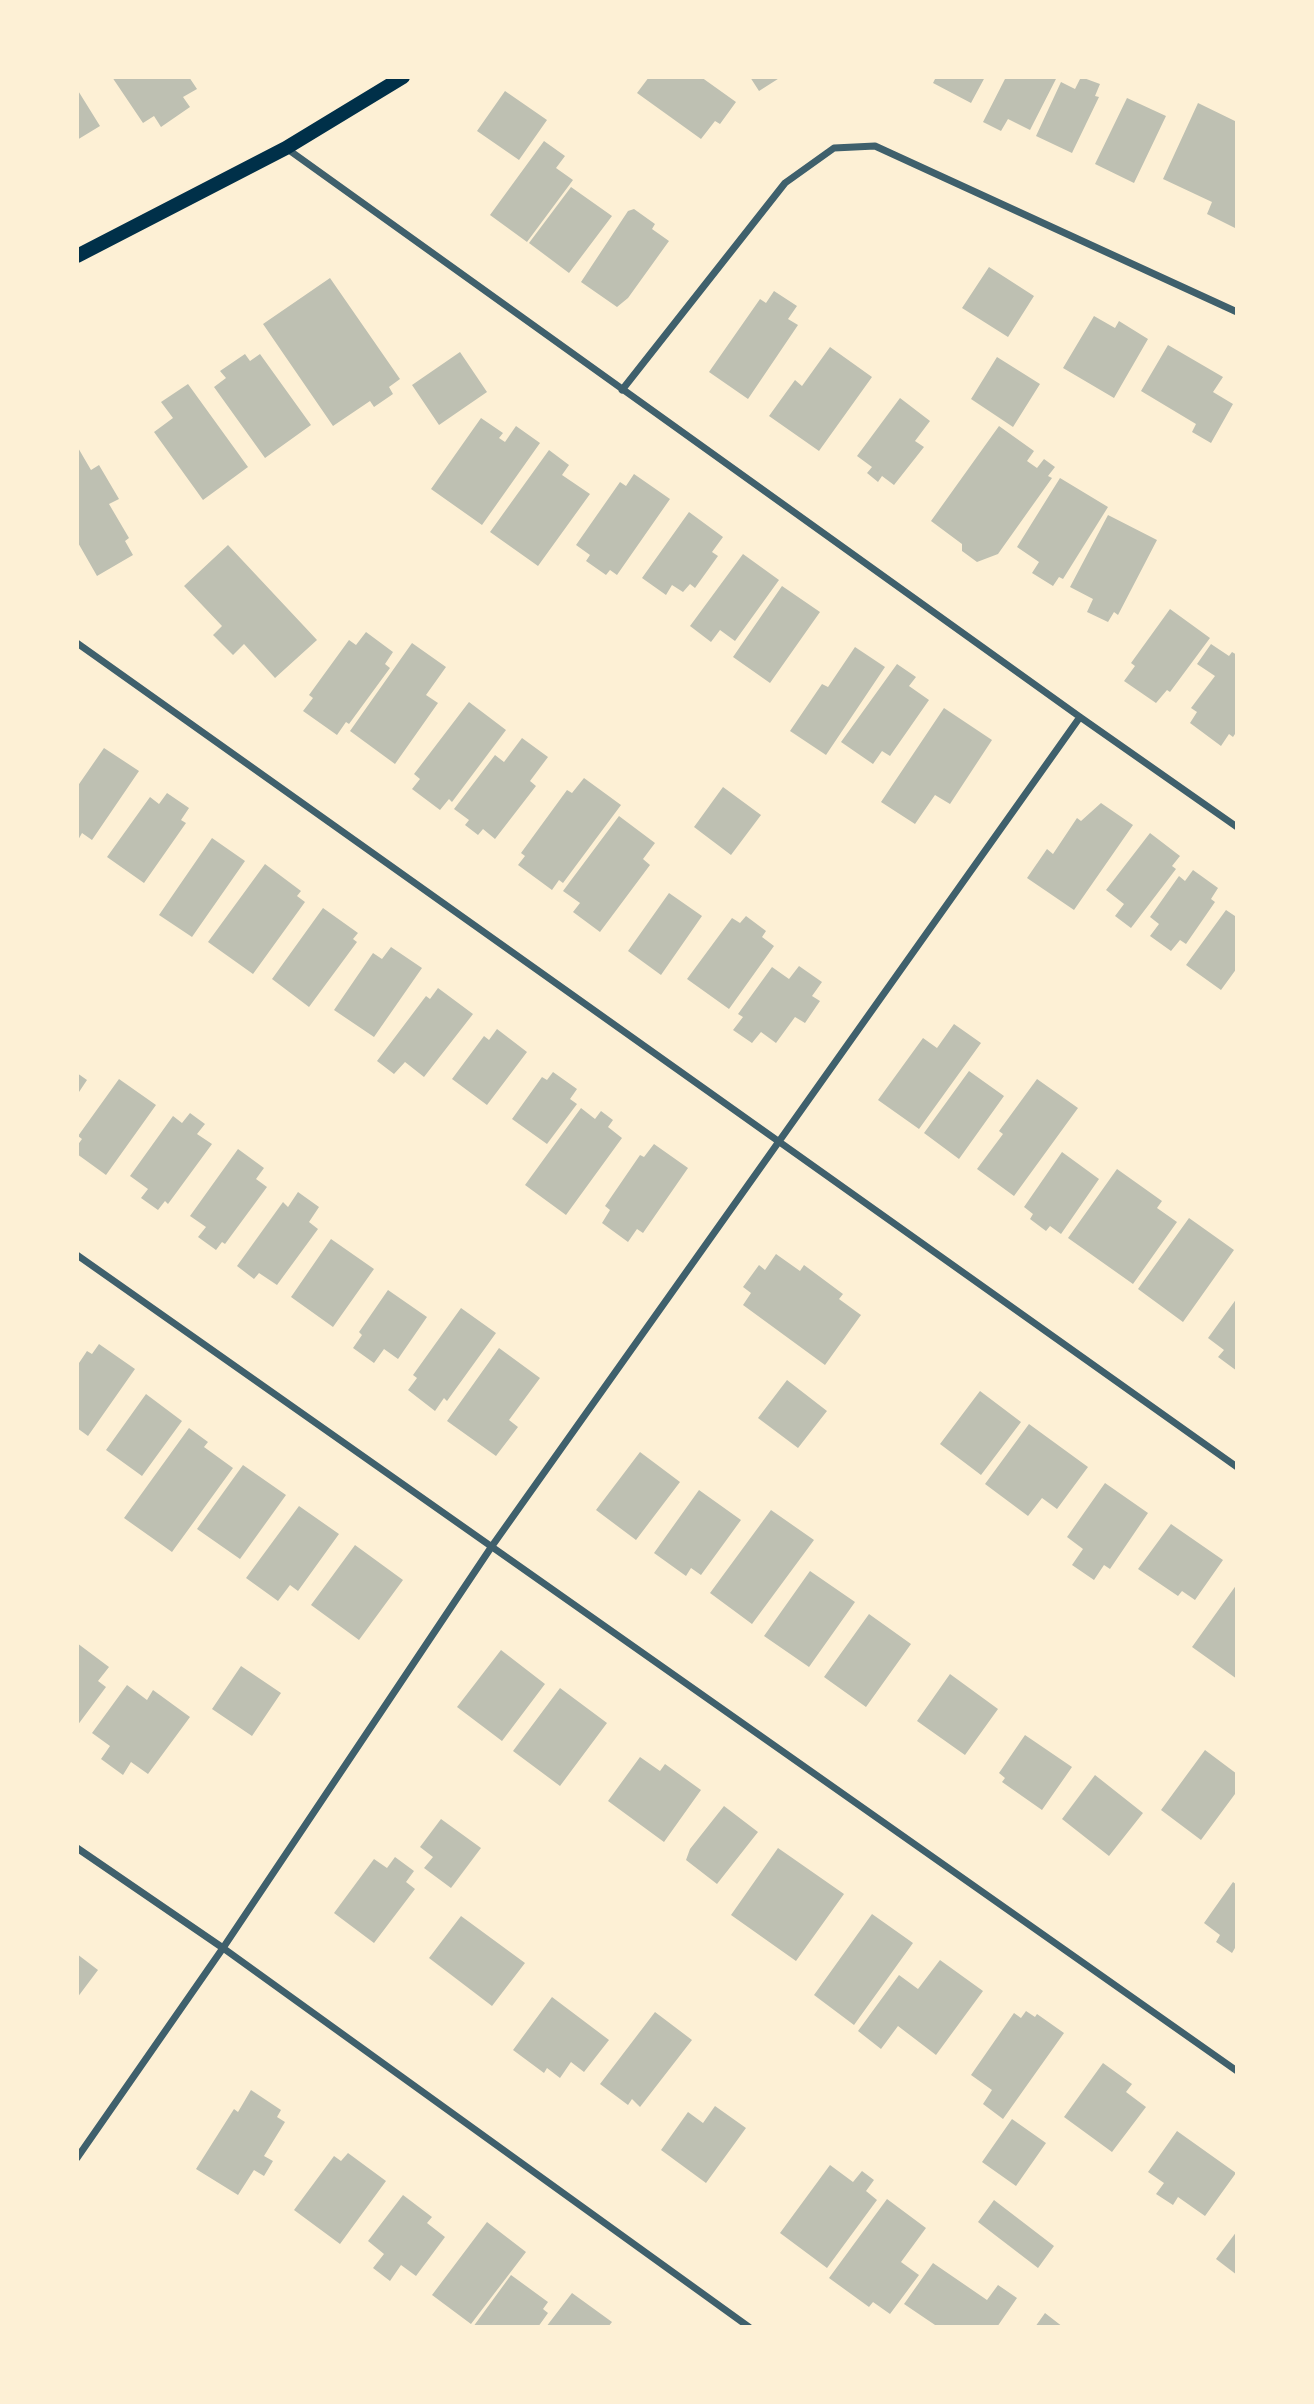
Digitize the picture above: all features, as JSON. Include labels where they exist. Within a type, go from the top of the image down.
[{"type":"main road","points":[[77,256],[286,148],[403,77]]},
{"type":"street","points":[[622,390],[785,183],[834,148],[875,146],[1237,313]]},
{"type":"street","points":[[286,148],[1080,718],[1237,827]]},
{"type":"street","points":[[77,643],[1237,1467]]},
{"type":"street","points":[[77,2158],[223,1948],[492,1546],[777,1141],[1080,718]]},
{"type":"street","points":[[77,1255],[1237,2071]]},
{"type":"street","points":[[77,1848],[223,1948],[749,2327]]},
{"type":"building","points":[[112,77],[189,77],[197,89],[183,97],[190,107],[161,127],[154,116],[143,123]]},
{"type":"building","points":[[649,77],[701,77],[736,102],[720,124],[715,121],[701,139],[637,93]]},
{"type":"building","points":[[750,77],[781,77],[759,91]]},
{"type":"building","points":[[936,77],[985,77],[971,103],[933,83]]},
{"type":"building","points":[[1006,77],[1057,77],[1030,130],[1008,119],[1001,131],[983,122]]},
{"type":"building","points":[[1081,77],[1100,84],[1095,96],[1099,97],[1072,153],[1036,136],[1061,82],[1075,89]]},
{"type":"building","points":[[77,89],[100,126],[77,140]]},
{"type":"building","points":[[505,91],[547,120],[519,160],[477,131]]},
{"type":"building","points":[[1127,98],[1166,116],[1134,183],[1095,164]]},
{"type":"building","points":[[1198,103],[1237,122],[1237,229],[1207,214],[1212,202],[1163,179]]},
{"type":"building","points":[[544,141],[565,156],[556,168],[573,180],[527,242],[490,215]]},
{"type":"building","points":[[571,187],[612,216],[569,273],[529,243]]},
{"type":"building","points":[[634,209],[655,224],[652,229],[669,241],[628,298],[617,307],[581,282],[628,211]]},
{"type":"building","points":[[989,267],[1034,296],[1008,337],[962,308]]},
{"type":"building","points":[[330,278],[400,379],[389,387],[393,394],[374,407],[370,401],[333,426],[263,324]]},
{"type":"building","points":[[774,291],[797,306],[788,319],[798,325],[748,399],[709,372],[760,299],[766,303]]},
{"type":"building","points":[[1094,316],[1115,328],[1119,321],[1148,339],[1114,398],[1063,368]]},
{"type":"building","points":[[1168,345],[1223,377],[1213,392],[1233,404],[1211,443],[1192,432],[1196,424],[1141,391]]},
{"type":"building","points":[[830,347],[872,377],[819,451],[769,416],[795,380],[802,386]]},
{"type":"building","points":[[460,352],[487,392],[439,425],[412,385]]},
{"type":"building","points":[[245,354],[250,361],[260,354],[311,425],[265,458],[214,387],[226,378],[220,371]]},
{"type":"building","points":[[997,357],[1040,384],[1013,427],[971,399]]},
{"type":"building","points":[[188,384],[248,467],[203,500],[154,432],[173,418],[161,402]]},
{"type":"building","points":[[900,398],[930,421],[915,441],[924,447],[894,485],[882,476],[878,482],[867,473],[872,467],[857,456]]},
{"type":"building","points":[[481,418],[503,433],[499,438],[505,442],[516,426],[540,443],[482,525],[431,489]]},
{"type":"building","points":[[999,426],[1034,451],[1027,461],[1037,468],[1044,459],[1055,467],[1048,476],[1052,478],[998,554],[977,562],[962,551],[962,544],[931,521]]},
{"type":"building","points":[[77,446],[91,470],[99,465],[119,499],[109,504],[129,538],[125,541],[133,555],[97,576],[77,541]]},
{"type":"building","points":[[549,450],[569,465],[562,475],[590,494],[538,566],[490,532]]},
{"type":"building","points":[[634,474],[670,499],[617,575],[610,570],[606,575],[586,561],[590,555],[576,545],[620,482],[626,486]]},
{"type":"building","points":[[1060,478],[1108,507],[1063,579],[1059,577],[1053,586],[1032,573],[1039,562],[1017,547]]},
{"type":"building","points":[[689,512],[723,537],[712,552],[718,556],[695,588],[690,584],[683,592],[672,585],[666,595],[642,578]]},
{"type":"building","points":[[1108,515],[1157,540],[1118,615],[1114,612],[1108,622],[1087,612],[1093,599],[1070,587]]},
{"type":"building","points":[[228,545],[317,640],[275,678],[244,644],[233,655],[213,635],[222,626],[184,586]]},
{"type":"building","points":[[743,554],[779,580],[735,641],[720,630],[711,642],[690,626]]},
{"type":"building","points":[[782,586],[820,612],[770,683],[733,657]]},
{"type":"building","points":[[1170,609],[1210,638],[1170,692],[1167,690],[1156,703],[1124,681],[1135,666],[1131,663]]},
{"type":"building","points":[[366,632],[393,652],[385,664],[390,668],[349,724],[346,722],[337,735],[303,711],[313,698],[309,695],[349,640],[356,645]]},
{"type":"building","points":[[412,643],[446,667],[426,695],[438,703],[395,764],[350,731]]},
{"type":"building","points":[[1211,644],[1229,656],[1232,652],[1237,655],[1237,731],[1233,737],[1229,734],[1221,746],[1190,723],[1197,712],[1191,708],[1215,676],[1197,664]]},
{"type":"building","points":[[855,647],[885,667],[826,755],[790,731],[822,684],[828,687]]},
{"type":"building","points":[[897,664],[916,677],[909,686],[929,700],[890,756],[882,751],[873,764],[841,742]]},
{"type":"building","points":[[469,702],[506,730],[452,802],[449,799],[440,810],[412,789],[420,779],[414,774]]},
{"type":"building","points":[[944,708],[992,740],[950,804],[935,795],[915,824],[881,802]]},
{"type":"building","points":[[522,738],[548,757],[530,781],[536,786],[495,839],[483,829],[478,835],[465,825],[469,820],[454,809],[495,755],[504,762]]},
{"type":"building","points":[[104,748],[139,771],[92,840],[82,833],[77,842],[77,787]]},
{"type":"building","points":[[584,778],[621,805],[563,883],[559,880],[552,890],[518,865],[525,856],[521,853],[567,790],[572,793]]},
{"type":"building","points":[[723,787],[761,815],[731,855],[694,827]]},
{"type":"building","points":[[167,793],[189,808],[181,820],[186,823],[144,883],[107,857],[150,797],[159,804]]},
{"type":"building","points":[[1101,803],[1133,825],[1074,910],[1027,878],[1047,849],[1053,854],[1077,818],[1081,821]]},
{"type":"building","points":[[619,816],[655,843],[643,859],[650,865],[600,932],[573,912],[580,903],[563,891]]},
{"type":"building","points":[[1150,833],[1180,856],[1172,866],[1176,869],[1131,928],[1115,916],[1124,904],[1106,890]]},
{"type":"building","points":[[212,838],[245,861],[192,937],[159,915]]},
{"type":"building","points":[[265,864],[301,891],[297,896],[305,902],[253,974],[208,942]]},
{"type":"building","points":[[1193,870],[1218,888],[1211,899],[1215,902],[1186,944],[1180,940],[1171,951],[1150,936],[1159,924],[1150,917],[1179,876],[1185,881]]},
{"type":"building","points":[[669,893],[702,916],[661,975],[628,951]]},
{"type":"building","points":[[323,908],[358,933],[353,939],[357,942],[309,1007],[272,979]]},
{"type":"building","points":[[1226,910],[1235,916],[1237,914],[1237,968],[1221,990],[1186,965]]},
{"type":"building","points":[[746,916],[766,931],[762,937],[774,946],[729,1009],[687,979],[732,918],[740,923]]},
{"type":"building","points":[[391,947],[422,968],[374,1037],[334,1010],[373,953],[382,959]]},
{"type":"building","points":[[799,966],[822,982],[812,996],[820,1001],[805,1023],[795,1017],[776,1043],[761,1032],[752,1043],[733,1030],[743,1017],[738,1014],[772,967],[789,979]]},
{"type":"building","points":[[438,988],[473,1014],[424,1077],[405,1062],[394,1074],[377,1061],[426,996],[430,999]]},
{"type":"building","points":[[954,1024],[981,1043],[919,1129],[878,1100],[923,1038],[937,1048]]},
{"type":"building","points":[[497,1029],[527,1052],[487,1105],[452,1079],[484,1036],[489,1040]]},
{"type":"building","points":[[969,1071],[1004,1096],[959,1159],[924,1133]]},
{"type":"building","points":[[553,1072],[577,1089],[570,1099],[577,1104],[547,1144],[512,1119],[542,1077],[547,1080]]},
{"type":"building","points":[[77,1073],[87,1080],[77,1095]]},
{"type":"building","points":[[119,1079],[156,1105],[106,1175],[77,1154],[77,1146],[82,1139],[78,1136]]},
{"type":"building","points":[[1037,1079],[1078,1108],[1014,1196],[977,1169],[1003,1134],[999,1131]]},
{"type":"building","points":[[581,1108],[595,1119],[601,1111],[613,1120],[608,1127],[622,1138],[566,1215],[525,1185]]},
{"type":"building","points":[[190,1113],[205,1124],[197,1134],[212,1144],[168,1204],[165,1201],[158,1210],[141,1198],[148,1189],[130,1176],[173,1116],[182,1123]]},
{"type":"building","points":[[654,1144],[688,1168],[643,1233],[637,1229],[628,1242],[602,1223],[610,1210],[605,1206],[640,1155],[644,1157]]},
{"type":"building","points":[[238,1149],[264,1168],[256,1179],[267,1187],[225,1244],[222,1242],[216,1250],[198,1237],[206,1227],[190,1216]]},
{"type":"building","points":[[1062,1152],[1099,1179],[1061,1234],[1050,1226],[1046,1231],[1030,1219],[1033,1214],[1024,1207]]},
{"type":"building","points":[[1117,1169],[1162,1201],[1157,1208],[1177,1222],[1133,1284],[1068,1238]]},
{"type":"building","points":[[298,1192],[319,1207],[309,1222],[318,1229],[277,1285],[259,1273],[254,1279],[237,1266],[283,1202],[288,1207]]},
{"type":"building","points":[[1189,1218],[1234,1250],[1183,1322],[1138,1289]]},
{"type":"building","points":[[331,1239],[374,1269],[333,1327],[291,1297]]},
{"type":"building","points":[[776,1254],[800,1271],[804,1265],[843,1294],[839,1299],[861,1315],[825,1365],[743,1305],[751,1293],[743,1287],[759,1265],[765,1270]]},
{"type":"building","points":[[388,1290],[427,1317],[398,1359],[384,1349],[374,1363],[353,1348],[362,1335],[359,1332]]},
{"type":"building","points":[[1237,1298],[1237,1371],[1218,1357],[1224,1350],[1208,1338]]},
{"type":"building","points":[[461,1308],[496,1333],[447,1401],[444,1398],[435,1411],[408,1390],[417,1378],[413,1375]]},
{"type":"building","points":[[99,1344],[135,1369],[88,1436],[77,1428],[77,1366],[87,1351],[92,1354]]},
{"type":"building","points":[[499,1348],[540,1378],[509,1420],[518,1427],[496,1456],[447,1421]]},
{"type":"building","points":[[787,1380],[827,1411],[798,1448],[758,1418]]},
{"type":"building","points":[[980,1391],[1021,1422],[981,1475],[940,1444]]},
{"type":"building","points":[[146,1394],[182,1421],[142,1476],[106,1450]]},
{"type":"building","points":[[1029,1424],[1088,1467],[1057,1509],[1042,1498],[1028,1516],[985,1484]]},
{"type":"building","points":[[189,1428],[208,1442],[204,1447],[233,1468],[172,1552],[124,1518]]},
{"type":"building","points":[[640,1452],[680,1482],[636,1540],[596,1510]]},
{"type":"building","points":[[243,1465],[286,1495],[240,1559],[197,1529]]},
{"type":"building","points":[[1105,1483],[1148,1513],[1110,1569],[1104,1565],[1094,1580],[1072,1565],[1083,1549],[1067,1537]]},
{"type":"building","points":[[699,1490],[741,1520],[701,1575],[691,1568],[686,1576],[654,1553]]},
{"type":"building","points":[[299,1506],[339,1534],[298,1591],[290,1585],[278,1601],[246,1578]]},
{"type":"building","points":[[771,1510],[814,1540],[752,1624],[710,1593]]},
{"type":"building","points":[[1171,1524],[1223,1560],[1195,1600],[1182,1591],[1178,1596],[1138,1569]]},
{"type":"building","points":[[355,1545],[403,1580],[359,1640],[311,1605]]},
{"type":"building","points":[[810,1571],[855,1602],[809,1667],[764,1636]]},
{"type":"building","points":[[1237,1584],[1237,1679],[1192,1647]]},
{"type":"building","points":[[869,1614],[911,1644],[866,1707],[824,1677]]},
{"type":"building","points":[[77,1643],[109,1667],[98,1681],[106,1687],[77,1726]]},
{"type":"building","points":[[501,1650],[545,1684],[502,1741],[457,1707]]},
{"type":"building","points":[[241,1666],[281,1693],[252,1736],[212,1709]]},
{"type":"building","points":[[950,1674],[998,1709],[965,1755],[917,1721]]},
{"type":"building","points":[[127,1685],[147,1700],[153,1690],[190,1717],[148,1774],[131,1762],[123,1775],[101,1759],[110,1746],[92,1733]]},
{"type":"building","points":[[560,1688],[607,1723],[560,1786],[513,1751]]},
{"type":"building","points":[[1025,1735],[1072,1767],[1042,1810],[1002,1782],[1005,1778],[999,1773]]},
{"type":"building","points":[[1205,1750],[1237,1774],[1237,1796],[1235,1794],[1201,1840],[1161,1810]]},
{"type":"building","points":[[640,1757],[660,1771],[665,1764],[701,1790],[664,1842],[608,1801]]},
{"type":"building","points":[[1095,1775],[1143,1813],[1109,1856],[1062,1819]]},
{"type":"building","points":[[724,1806],[758,1832],[717,1884],[686,1860],[690,1849]]},
{"type":"building","points":[[441,1819],[481,1848],[451,1888],[424,1868],[433,1857],[420,1847]]},
{"type":"building","points":[[778,1848],[844,1894],[796,1961],[731,1915]]},
{"type":"building","points":[[395,1857],[414,1871],[406,1882],[415,1889],[374,1943],[334,1913],[374,1859],[387,1868]]},
{"type":"building","points":[[1233,1882],[1237,1885],[1237,1949],[1232,1953],[1216,1942],[1220,1935],[1204,1923]]},
{"type":"building","points":[[872,1914],[913,1943],[854,2025],[814,1995]]},
{"type":"building","points":[[461,1916],[525,1963],[492,2006],[429,1958]]},
{"type":"building","points":[[77,1954],[98,1970],[77,1998]]},
{"type":"building","points":[[940,1960],[983,1991],[936,2055],[898,2026],[881,2049],[858,2031],[899,1975],[918,1989]]},
{"type":"building","points":[[552,1997],[609,2040],[584,2072],[571,2062],[560,2078],[547,2068],[544,2073],[513,2050]]},
{"type":"building","points":[[1026,2011],[1035,2017],[1037,2014],[1064,2033],[1003,2119],[983,2104],[992,2090],[971,2075],[1014,2013],[1021,2018]]},
{"type":"building","points":[[655,2012],[692,2040],[640,2107],[632,2099],[628,2105],[600,2084]]},
{"type":"building","points":[[1103,2063],[1132,2084],[1126,2092],[1146,2107],[1112,2152],[1064,2117]]},
{"type":"building","points":[[251,2090],[281,2110],[277,2117],[285,2122],[264,2156],[273,2161],[264,2176],[254,2170],[238,2195],[196,2169],[234,2109],[238,2112]]},
{"type":"building","points":[[715,2106],[746,2128],[706,2183],[661,2150],[688,2112],[703,2123]]},
{"type":"building","points":[[1012,2119],[1046,2143],[1016,2186],[982,2162]]},
{"type":"building","points":[[1177,2131],[1236,2173],[1205,2216],[1178,2197],[1173,2205],[1156,2194],[1164,2183],[1148,2172]]},
{"type":"building","points":[[348,2153],[386,2181],[340,2244],[294,2210],[334,2156],[341,2161]]},
{"type":"building","points":[[830,2165],[853,2182],[862,2171],[874,2180],[866,2191],[877,2200],[827,2268],[780,2233]]},
{"type":"building","points":[[403,2195],[432,2217],[427,2223],[445,2237],[416,2276],[401,2265],[390,2281],[373,2268],[384,2254],[368,2241]]},
{"type":"building","points":[[887,2199],[926,2228],[901,2262],[919,2275],[890,2314],[873,2302],[869,2307],[829,2278]]},
{"type":"building","points":[[994,2200],[1054,2246],[1038,2268],[978,2222]]},
{"type":"building","points":[[487,2222],[526,2252],[471,2324],[432,2295]]},
{"type":"building","points":[[1237,2231],[1237,2275],[1216,2259]]},
{"type":"building","points":[[933,2263],[987,2300],[998,2285],[1017,2298],[997,2327],[938,2327],[904,2304]]},
{"type":"building","points":[[511,2275],[548,2302],[543,2309],[548,2313],[538,2327],[473,2327]]},
{"type":"building","points":[[572,2293],[612,2322],[608,2327],[546,2327]]},
{"type":"building","points":[[1045,2313],[1063,2327],[1035,2327]]}]
